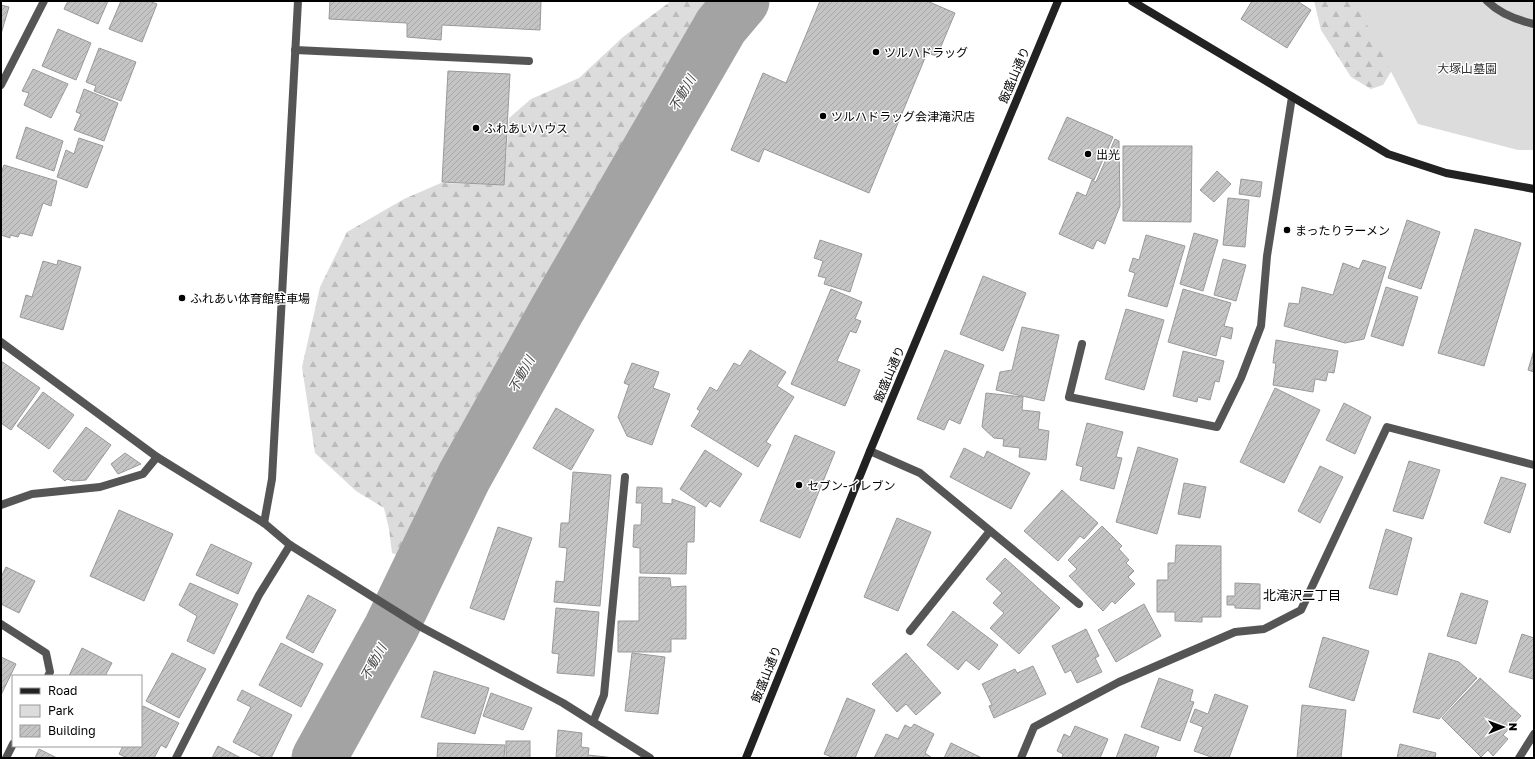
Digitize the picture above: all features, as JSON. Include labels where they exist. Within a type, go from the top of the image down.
[{"type":"street","points":[[1,85],[44,1]]},
{"type":"street","points":[[264,523],[272,479],[298,1]]},
{"type":"street","name":"飯盛山通り","points":[[746,758],[870,451],[1058,1]]},
{"type":"street","points":[[1132,1],[1388,154],[1446,173],[1534,189]]},
{"type":"street","points":[[1487,1],[1494,8],[1515,19],[1534,24]]},
{"type":"street","points":[[295,50],[529,61]]},
{"type":"street","points":[[1082,344],[1069,397],[1217,427],[1241,378],[1262,326],[1267,256],[1292,97]]},
{"type":"street","points":[[1,342],[157,457],[264,523],[290,545],[420,627],[556,699],[650,758]]},
{"type":"street","points":[[1021,758],[1034,727],[1119,682],[1235,632],[1264,629],[1301,610],[1387,427],[1534,465]]},
{"type":"street","points":[[870,451],[920,473],[1079,604]]},
{"type":"street","points":[[1,505],[32,494],[100,487],[143,474],[157,457]]},
{"type":"street","points":[[594,722],[604,694],[625,477]]},
{"type":"street","points":[[910,631],[990,531]]},
{"type":"street","points":[[176,758],[259,595],[290,545]]},
{"type":"street","points":[[1,624],[46,653],[50,672],[48,675]]},
{"type":"street","points":[[1519,758],[1534,734]]},
{"type":"street","points":[[6,758],[12,746]]},
{"type":"green space","points":[[671,1],[729,1],[634,157],[582,252],[515,359],[448,485],[416,552],[402,557],[392,553],[389,529],[384,508],[356,491],[315,453],[302,367],[320,287],[347,232],[404,199],[441,183],[504,185],[509,118],[531,99],[579,78],[623,37]]},
{"type":"green space","points":[[1314,1],[1363,1],[1392,70],[1383,85],[1371,89],[1351,77],[1321,30]]},
{"type":"green space","name":"大塚山墓園","points":[[1361,1],[1534,1],[1534,150],[1518,150],[1418,124],[1366,23]]},
{"type":"building","points":[[68,1],[108,1],[98,24],[64,9]]},
{"type":"building","points":[[121,1],[149,1],[157,4],[142,42],[109,29]]},
{"type":"building","points":[[330,1],[541,1],[540,30],[442,25],[441,40],[407,37],[407,23],[329,19]]},
{"type":"building","name":"ツルハドラッグ会津滝沢店","points":[[820,1],[927,1],[955,13],[937,56],[927,53],[869,193],[764,149],[759,162],[731,150],[763,73],[786,83]]},
{"type":"building","points":[[1252,1],[1297,1],[1311,10],[1287,48],[1241,19]]},
{"type":"building","points":[[1,5],[9,7],[1,34]]},
{"type":"building","points":[[58,29],[91,43],[76,80],[42,66]]},
{"type":"building","points":[[99,48],[136,62],[121,101],[94,91],[96,86],[86,82]]},
{"type":"building","points":[[33,69],[68,84],[51,118],[24,105],[29,93],[22,91]]},
{"type":"building","name":"ふれあいハウス","points":[[448,71],[510,74],[504,185],[442,182]]},
{"type":"building","points":[[84,89],[118,103],[104,141],[74,130],[81,114],[76,112]]},
{"type":"building","points":[[1067,117],[1113,137],[1094,180],[1048,159]]},
{"type":"building","points":[[26,127],[63,141],[54,171],[16,158]]},
{"type":"building","points":[[79,138],[103,146],[87,188],[57,177],[66,150],[74,154]]},
{"type":"building","points":[[1115,139],[1119,141],[1120,206],[1105,244],[1097,240],[1093,249],[1059,234],[1077,192],[1086,196],[1092,180],[1096,182]]},
{"type":"building","points":[[1123,146],[1192,146],[1191,222],[1123,221]]},
{"type":"building","points":[[4,165],[57,181],[51,206],[43,203],[32,236],[20,233],[18,237],[10,235],[10,238],[1,235],[1,173]]},
{"type":"building","points":[[1217,171],[1231,184],[1214,202],[1200,190]]},
{"type":"building","points":[[1241,179],[1262,182],[1260,197],[1239,194]]},
{"type":"building","points":[[1228,198],[1249,200],[1245,247],[1223,245]]},
{"type":"building","points":[[1407,220],[1440,232],[1421,289],[1388,278]]},
{"type":"building","points":[[1475,229],[1521,243],[1484,366],[1438,353]]},
{"type":"building","points":[[1194,233],[1218,240],[1203,291],[1180,284]]},
{"type":"building","points":[[1146,235],[1185,246],[1167,307],[1128,296],[1135,273],[1129,271],[1133,258],[1139,260]]},
{"type":"building","points":[[820,240],[862,254],[850,292],[824,284],[826,278],[818,276],[823,261],[814,258]]},
{"type":"building","points":[[1223,259],[1246,265],[1236,301],[1214,295]]},
{"type":"building","points":[[58,260],[81,267],[63,330],[20,317],[26,295],[32,297],[43,261],[57,265]]},
{"type":"building","points":[[1363,260],[1386,267],[1364,339],[1345,343],[1284,326],[1289,303],[1299,304],[1302,287],[1333,295],[1343,263],[1359,269]]},
{"type":"building","points":[[983,276],[1026,293],[1003,351],[960,334]]},
{"type":"building","points":[[1386,287],[1418,297],[1403,346],[1371,336]]},
{"type":"building","points":[[831,289],[862,302],[855,319],[861,321],[856,333],[850,331],[837,361],[860,370],[845,406],[791,384]]},
{"type":"building","points":[[1183,289],[1231,303],[1224,326],[1233,328],[1231,339],[1221,336],[1216,356],[1168,342]]},
{"type":"building","points":[[1126,309],[1164,320],[1144,390],[1105,379]]},
{"type":"building","points":[[1022,327],[1059,335],[1044,401],[996,390],[1000,372],[1012,370]]},
{"type":"building","points":[[1276,340],[1338,351],[1334,373],[1328,372],[1326,381],[1315,379],[1313,392],[1273,385],[1276,363],[1273,363]]},
{"type":"building","points":[[750,350],[786,372],[777,386],[794,397],[766,442],[771,445],[758,467],[691,426],[700,411],[697,409],[710,387],[717,391],[734,363],[740,366]]},
{"type":"building","points":[[945,350],[984,365],[960,424],[949,419],[944,430],[917,419]]},
{"type":"building","points":[[1534,350],[1534,372],[1528,370]]},
{"type":"building","points":[[1183,351],[1224,361],[1219,382],[1215,381],[1210,400],[1198,397],[1197,402],[1173,396]]},
{"type":"building","points":[[1,361],[40,388],[11,430],[1,423]]},
{"type":"building","points":[[632,363],[659,372],[653,388],[670,394],[652,445],[627,436],[618,417],[629,385],[624,383]]},
{"type":"building","points":[[1275,388],[1320,410],[1284,483],[1240,462]]},
{"type":"building","points":[[43,392],[74,415],[49,449],[17,426]]},
{"type":"building","points":[[986,393],[1023,397],[1022,410],[1040,412],[1038,429],[1049,431],[1046,460],[1019,457],[1020,448],[1003,446],[1004,439],[994,438],[982,427]]},
{"type":"building","points":[[1344,403],[1371,417],[1355,454],[1326,440]]},
{"type":"building","points":[[556,408],[594,430],[571,470],[533,448]]},
{"type":"building","points":[[1087,423],[1123,432],[1116,457],[1122,458],[1114,489],[1080,480],[1083,467],[1076,465]]},
{"type":"building","points":[[86,427],[111,445],[86,480],[73,481],[67,479],[65,481],[53,471]]},
{"type":"building","points":[[795,435],[835,452],[800,538],[760,521]]},
{"type":"building","points":[[1138,447],[1178,459],[1157,534],[1116,522]]},
{"type":"building","points":[[964,448],[984,458],[987,451],[1030,473],[1011,509],[950,477]]},
{"type":"building","points":[[705,450],[742,474],[720,507],[710,501],[706,507],[680,489]]},
{"type":"building","points":[[125,453],[141,464],[118,474],[111,464]]},
{"type":"building","points":[[1409,461],[1440,470],[1423,519],[1393,511]]},
{"type":"building","points":[[1320,466],[1343,477],[1320,523],[1298,511]]},
{"type":"building","points":[[573,472],[611,475],[600,606],[554,602],[556,581],[564,582],[567,548],[559,547],[561,523],[569,523]]},
{"type":"building","points":[[1501,477],[1526,484],[1510,533],[1484,523]]},
{"type":"building","points":[[1184,483],[1206,487],[1200,518],[1178,514]]},
{"type":"building","points":[[637,487],[662,488],[662,503],[672,504],[672,499],[695,507],[694,542],[687,542],[686,574],[640,573],[640,548],[633,547],[634,525],[641,525],[642,503],[636,503]]},
{"type":"building","points":[[1062,490],[1098,523],[1084,539],[1080,536],[1058,561],[1024,531]]},
{"type":"building","points":[[119,510],[173,534],[144,601],[90,576]]},
{"type":"building","points":[[897,518],[931,532],[898,611],[864,597]]},
{"type":"building","points":[[1102,526],[1122,546],[1119,549],[1129,560],[1126,563],[1134,571],[1128,577],[1135,584],[1115,604],[1112,601],[1103,611],[1069,576],[1077,569],[1068,560]]},
{"type":"building","points":[[498,527],[532,538],[504,620],[470,608]]},
{"type":"building","points":[[1386,529],[1412,538],[1397,595],[1369,588]]},
{"type":"building","points":[[211,544],[252,563],[238,594],[196,575]]},
{"type":"building","points":[[1176,545],[1221,546],[1221,617],[1202,617],[1202,622],[1175,621],[1175,612],[1157,612],[1157,580],[1168,580],[1168,563],[1175,563]]},
{"type":"building","points":[[1005,558],[1060,608],[1019,654],[990,628],[1004,613],[993,603],[1002,593],[986,579]]},
{"type":"building","points":[[6,567],[35,581],[19,613],[1,604],[1,577]]},
{"type":"building","points":[[639,577],[670,578],[671,587],[686,586],[686,639],[671,639],[671,652],[618,652],[618,621],[639,621]]},
{"type":"building","points":[[190,583],[238,604],[214,654],[187,641],[197,616],[179,605]]},
{"type":"building","points":[[1235,583],[1260,584],[1260,609],[1235,608],[1235,605],[1227,605],[1227,596],[1235,596]]},
{"type":"building","points":[[1461,593],[1488,601],[1476,644],[1447,636]]},
{"type":"building","points":[[308,595],[336,610],[313,653],[286,638]]},
{"type":"building","points":[[1144,604],[1161,636],[1116,662],[1098,630]]},
{"type":"building","points":[[556,608],[599,612],[594,676],[557,673],[559,654],[552,653]]},
{"type":"building","points":[[953,611],[998,645],[979,670],[966,660],[958,670],[927,645]]},
{"type":"building","points":[[1086,629],[1099,656],[1095,658],[1102,672],[1077,683],[1071,670],[1065,673],[1052,646]]},
{"type":"building","points":[[1522,634],[1534,638],[1533,679],[1509,672]]},
{"type":"building","points":[[1323,637],[1369,651],[1354,701],[1309,687]]},
{"type":"building","points":[[281,643],[323,664],[301,707],[259,685]]},
{"type":"building","points":[[82,648],[112,663],[106,675],[69,675]]},
{"type":"building","points":[[172,653],[206,669],[179,718],[146,701]]},
{"type":"building","points":[[632,653],[665,657],[658,714],[625,711]]},
{"type":"building","points":[[906,653],[941,693],[916,715],[906,704],[897,712],[872,684]]},
{"type":"building","points":[[1429,653],[1459,662],[1477,678],[1439,719],[1413,712]]},
{"type":"building","points":[[1,657],[16,664],[1,695]]},
{"type":"building","points":[[1033,666],[1046,694],[994,718],[989,706],[992,705],[982,684],[1015,669],[1017,673]]},
{"type":"building","points":[[434,671],[489,688],[475,734],[421,717]]},
{"type":"building","points":[[1159,678],[1193,690],[1190,701],[1194,702],[1180,741],[1141,727]]},
{"type":"building","points":[[1480,678],[1521,716],[1503,735],[1508,739],[1493,756],[1488,750],[1481,757],[1442,718]]},
{"type":"building","points":[[242,690],[292,715],[271,758],[264,758],[233,742],[251,707],[237,700]]},
{"type":"building","points":[[491,693],[532,708],[523,730],[483,716]]},
{"type":"building","points":[[1215,694],[1248,706],[1229,758],[1214,758],[1194,751],[1203,727],[1190,722],[1195,709],[1208,714]]},
{"type":"building","points":[[847,698],[875,710],[855,758],[834,758],[824,754]]},
{"type":"building","points":[[1302,705],[1346,710],[1341,758],[1297,758]]},
{"type":"building","points":[[143,706],[179,723],[166,748],[161,745],[154,758],[127,758],[119,754],[122,747],[142,747]]},
{"type":"building","points":[[914,724],[934,734],[925,753],[932,758],[874,758],[886,734],[898,739],[905,725],[911,728]]},
{"type":"building","points":[[1075,726],[1108,739],[1100,758],[1062,758],[1063,754],[1057,751],[1064,734],[1070,737]]},
{"type":"building","points":[[558,730],[582,733],[581,747],[589,748],[588,755],[615,758],[556,758]]},
{"type":"building","points":[[1125,734],[1159,747],[1155,758],[1116,758]]},
{"type":"building","points":[[506,741],[530,741],[530,758],[506,758]]},
{"type":"building","points":[[438,743],[505,745],[504,758],[437,758]]},
{"type":"building","points":[[951,743],[982,758],[944,758]]},
{"type":"building","points":[[1400,744],[1436,753],[1435,758],[1397,758]]},
{"type":"building","points":[[218,746],[241,758],[212,758]]},
{"type":"building","points":[[39,749],[57,758],[35,758]]},
{"type":"waterway","name":"不動川","points":[[319,758],[391,628],[464,477],[557,310],[721,26],[742,1]]},
{"type":"place","name":"ツルハドラッグ","points":[[876,52]]},
{"type":"place","name":"ツルハドラッグ会津滝沢店","points":[[823,116]]},
{"type":"place","name":"ふれあいハウス","points":[[476,128]]},
{"type":"place","name":"出光","points":[[1088,154]]},
{"type":"place","name":"まったりラーメン","points":[[1287,230]]},
{"type":"place","name":"ふれあい体育館駐車場","points":[[182,298]]},
{"type":"place","name":"セブン-イレブン","points":[[799,485]]},
{"type":"district","name":"北滝沢二丁目","points":[[1302,595]]}]
